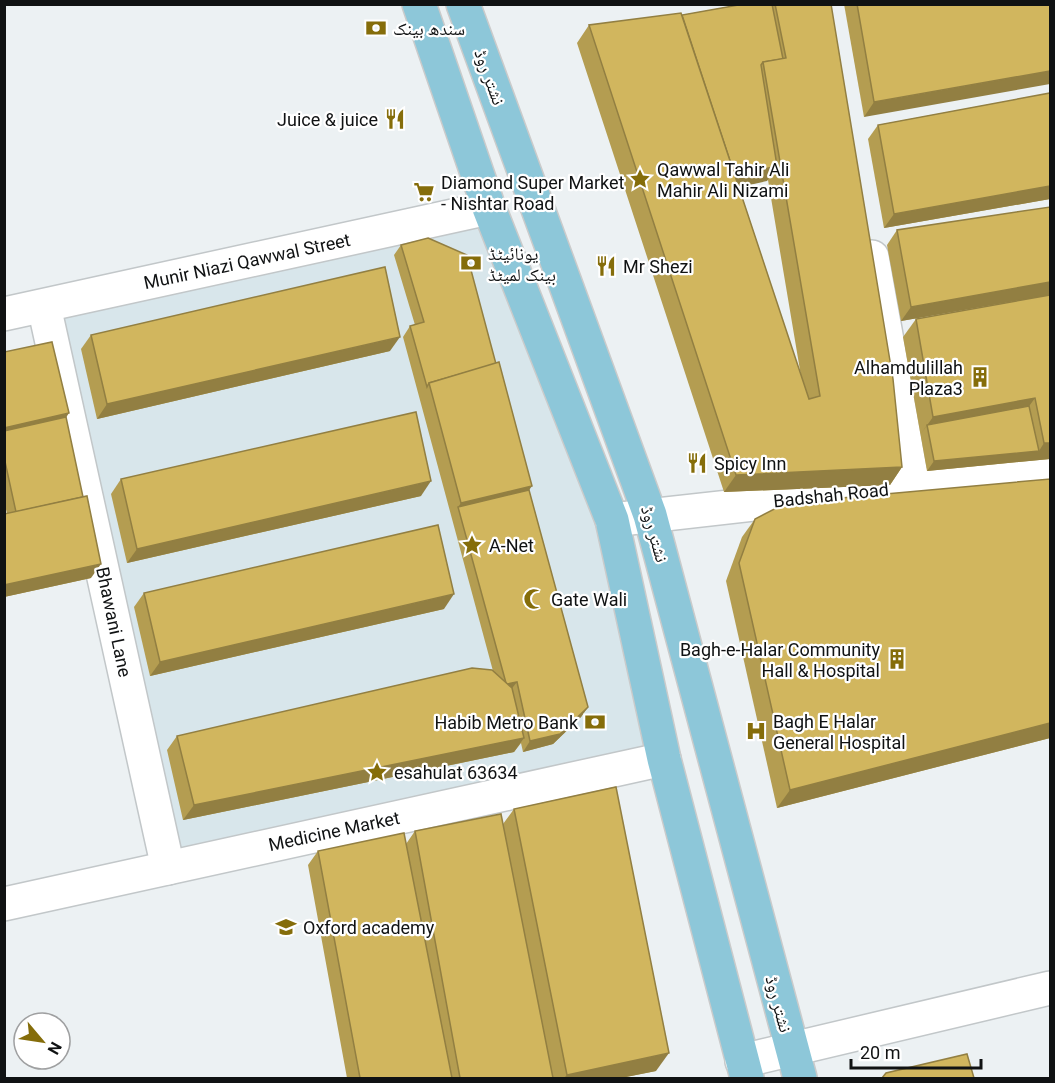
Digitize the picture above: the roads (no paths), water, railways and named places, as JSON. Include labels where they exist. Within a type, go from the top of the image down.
[{"type":"main road","points":[[421,8],[464,5]]},
{"type":"main road","name":"نشتر روڈ","points":[[464,5],[650,515],[796,1064]]},
{"type":"main road","name":"نشتر روڈ","points":[[421,8],[489,208],[612,520],[664,759],[744,1070]]},
{"type":"street","name":"Munir Niazi Qawwal Street","points":[[4,314],[489,208]]},
{"type":"street","points":[[867,228],[913,486]]},
{"type":"street","name":"Bhawani Lane","points":[[44,306],[168,868]]},
{"type":"street","name":"Badshah Road","points":[[612,520],[1050,471]]},
{"type":"street","name":"Medicine Market","points":[[4,904],[664,759]]},
{"type":"street","points":[[744,1070],[796,1064],[1050,988]]},
{"type":"place","name":"سندھ بینک","points":[[376,28]]},
{"type":"place","name":"Juice & juice","points":[[395,119]]},
{"type":"place","name":"Qawwal Tahir Ali Mahir Ali Nizami","points":[[640,179]]},
{"type":"place","name":"Diamond Super Market - Nishtar Road","points":[[424,192]]},
{"type":"place","name":"یونائیٹڈ بینک لمیٹڈ","points":[[471,263]]},
{"type":"place","name":"Mr Shezi","points":[[606,266]]},
{"type":"place","name":"Alhamdulillah Plaza3","points":[[980,377]]},
{"type":"place","name":"Spicy Inn","points":[[697,463]]},
{"type":"place","name":"A-Net","points":[[472,545]]},
{"type":"place","name":"Gate Wali","points":[[534,599]]},
{"type":"place","name":"Bagh-e-Halar Community Hall & Hospital","points":[[897,659]]},
{"type":"place","name":"Habib Metro Bank","points":[[595,722]]},
{"type":"place","name":"Bagh E Halar General Hospital","points":[[756,731]]},
{"type":"place","name":"esahulat 63634","points":[[377,772]]},
{"type":"place","name":"Oxford academy","points":[[286,927]]}]
